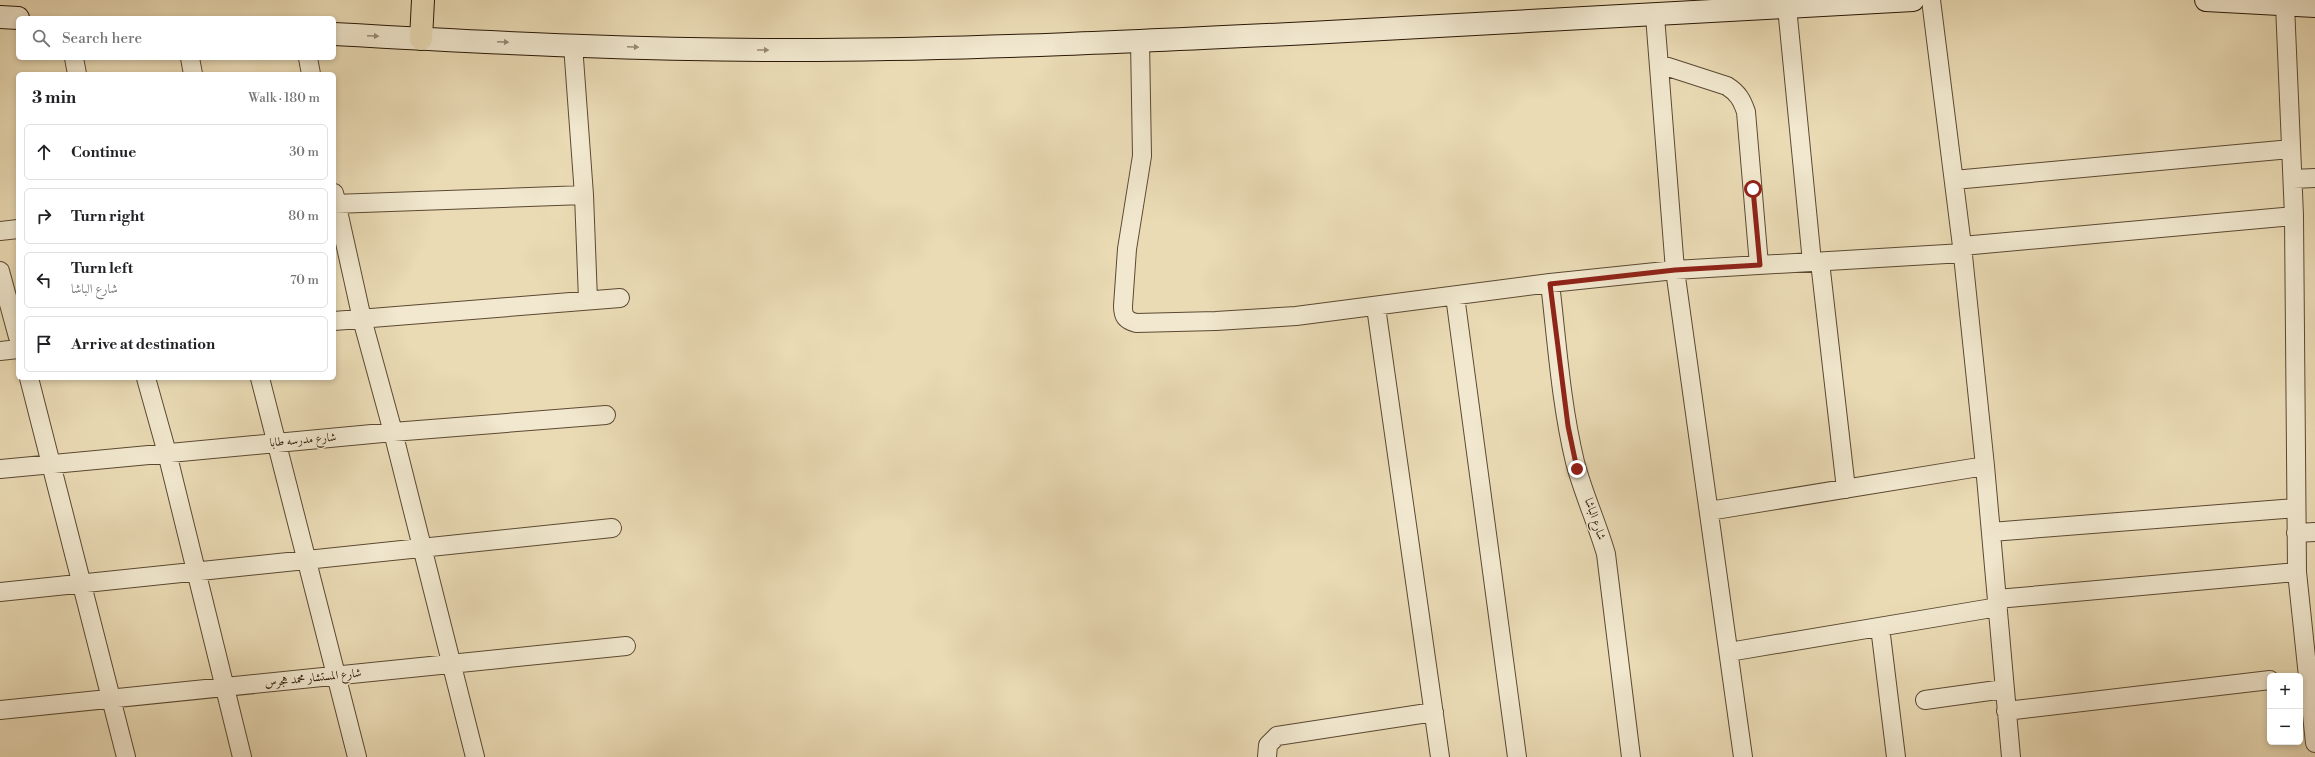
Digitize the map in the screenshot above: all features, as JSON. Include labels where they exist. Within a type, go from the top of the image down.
[{"type":"highway","points":[[421,39],[423,0]]},
{"type":"street","points":[[336,34],[573,45],[819,50],[1140,41],[1655,16],[1913,0]]},
{"type":"street","points":[[1931,0],[1954,180],[1985,466],[2011,757]]},
{"type":"street","points":[[2206,0],[2315,6]]},
{"type":"street","points":[[2285,4],[2294,216],[2296,533],[2303,673]]},
{"type":"street","points":[[1787,8],[1816,262],[1846,489]]},
{"type":"street","points":[[1655,16],[1675,270],[1743,757]]},
{"type":"street","points":[[0,17],[16,18]]},
{"type":"street","points":[[1140,41],[1142,156],[1124,278],[1123,315],[1127,320],[1136,323],[1216,322],[1296,316],[1675,270],[1816,262],[1962,250],[2294,216]]},
{"type":"street","points":[[573,45],[584,195],[588,300]]},
{"type":"street","points":[[74,60],[77,72]]},
{"type":"street","points":[[190,60],[193,72]]},
{"type":"street","points":[[308,60],[311,72]]},
{"type":"street","points":[[1659,64],[1727,86],[1736,92],[1743,101],[1746,112],[1760,265]]},
{"type":"street","points":[[1954,180],[2291,149]]},
{"type":"street","points":[[2293,179],[2315,178]]},
{"type":"street","points":[[336,200],[584,195]]},
{"type":"street","points":[[336,204],[362,319],[393,432],[475,757]]},
{"type":"street","points":[[0,231],[16,229]]},
{"type":"street","points":[[0,271],[16,330]]},
{"type":"street","name":"شارع الباشا","points":[[1550,284],[1569,433],[1579,477],[1597,523],[1606,554],[1631,757]]},
{"type":"street","points":[[1455,296],[1518,757]]},
{"type":"street","points":[[336,321],[620,298]]},
{"type":"street","points":[[1376,307],[1440,757]]},
{"type":"street","points":[[0,351],[16,349]]},
{"type":"street","points":[[30,380],[126,757]]},
{"type":"street","points":[[147,380],[167,453],[242,757]]},
{"type":"street","points":[[261,380],[357,757]]},
{"type":"street","name":"شارع مدرسه طابا","points":[[0,469],[393,432],[606,415]]},
{"type":"street","points":[[1709,511],[1985,466]]},
{"type":"street","points":[[1991,532],[2296,508]]},
{"type":"street","points":[[0,592],[612,528]]},
{"type":"street","points":[[2296,533],[2315,532]]},
{"type":"street","points":[[1729,652],[1880,627],[1998,603],[2297,572]]},
{"type":"street","points":[[1880,627],[1896,757]]},
{"type":"street","name":"شارع المستشار محمد هجرس","points":[[0,710],[626,646]]},
{"type":"street","points":[[2303,677],[2315,743]]},
{"type":"street","points":[[2006,712],[2267,680]]},
{"type":"street","points":[[1925,700],[2004,689]]},
{"type":"street","points":[[1267,757],[1268,745],[1277,736],[1434,712]]},
{"type":"route","points":[[1577,469],[1568,426],[1550,284],[1675,270],[1760,265],[1753,189]]}]
